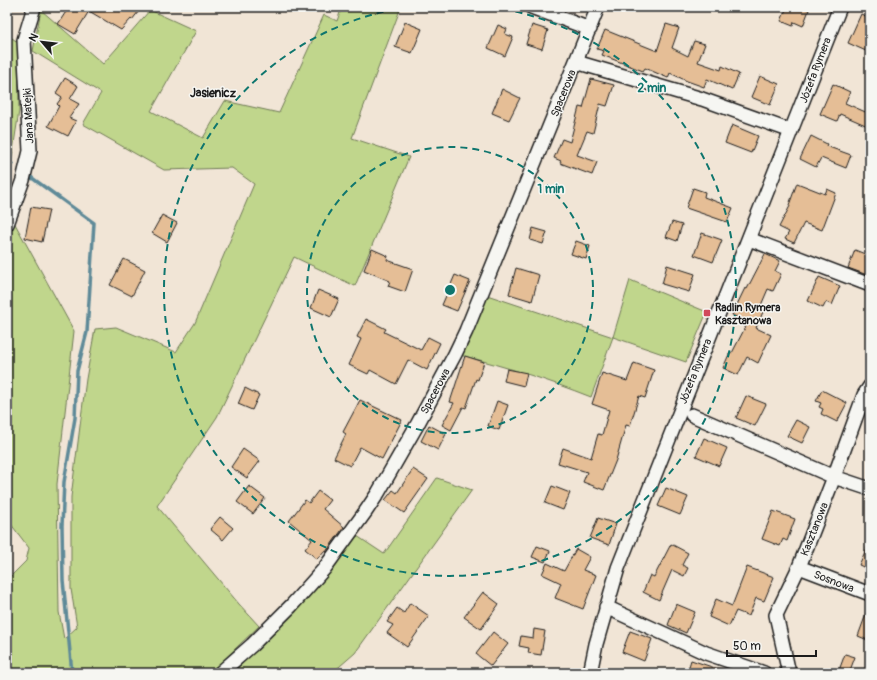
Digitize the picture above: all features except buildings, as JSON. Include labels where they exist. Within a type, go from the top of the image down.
[{"type":"street","name":"Jana Matejki","points":[[7,224],[23,180],[30,151],[24,40],[34,7]]},
{"type":"street","points":[[531,7],[590,29]]},
{"type":"street","name":"Spacerowa","points":[[220,673],[252,645],[291,606],[324,569],[378,493],[417,425],[466,331],[598,7]]},
{"type":"street","name":"Józefa Rymera","points":[[590,673],[596,644],[618,568],[840,7]]},
{"type":"street","name":"Spacerowa","points":[[576,62],[702,99],[791,131]]},
{"type":"street","points":[[749,238],[870,285]]},
{"type":"street","name":"Kasztanowa","points":[[789,673],[776,615],[799,567],[864,395],[870,386]]},
{"type":"street","points":[[692,415],[834,477],[870,489]]},
{"type":"street","name":"Sosnowa","points":[[799,567],[870,594]]},
{"type":"street","points":[[606,607],[706,653],[764,673]]},
{"type":"green space","points":[[342,7],[401,7],[352,138],[409,157],[355,286],[294,257],[217,417],[157,506],[259,626],[210,673],[7,673],[7,580],[26,561],[29,548],[7,519],[7,238],[14,222],[74,331],[57,484],[59,612],[64,639],[77,627],[71,589],[71,497],[86,379],[95,329],[116,327],[176,352],[195,323],[254,184],[232,168],[164,170],[83,124],[101,93],[33,51],[41,10],[103,64],[150,10],[196,31],[151,111],[203,138],[225,101],[279,113],[324,15],[337,21]]},
{"type":"green space","points":[[7,35],[18,42],[19,111],[7,189]]},
{"type":"green space","points":[[630,280],[707,312],[686,362],[613,337]]},
{"type":"green space","points":[[487,295],[613,337],[591,397],[526,374],[460,355]]},
{"type":"green space","points":[[437,478],[472,490],[355,653],[332,673],[233,673],[291,615],[354,534],[384,554]]},
{"type":"waterway","points":[[7,160],[12,164]]},
{"type":"waterway","points":[[28,175],[94,223],[87,332],[77,371],[75,418],[64,482],[62,526],[63,580],[72,673]]},
{"type":"place","name":"Radlin Rymera Kasztanowa","points":[[707,313]]},
{"type":"district","name":"Jasienicz","points":[[213,93]]}]
